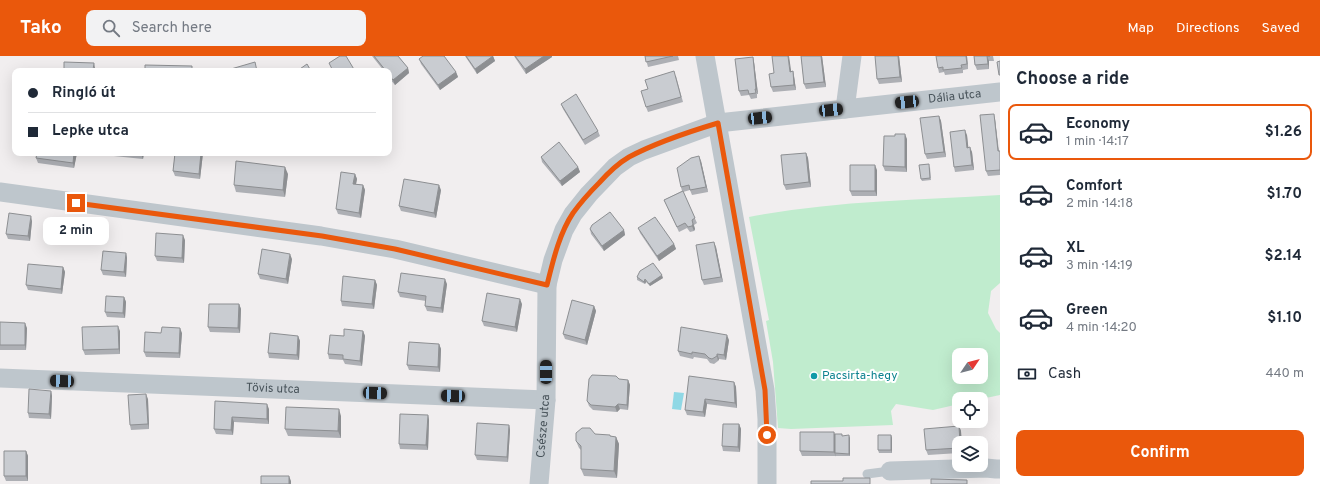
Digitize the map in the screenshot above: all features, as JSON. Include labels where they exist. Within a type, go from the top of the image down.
[{"type":"street","points":[[705,56],[765,390],[767,419],[767,484]]},
{"type":"street","points":[[846,109],[852,56]]},
{"type":"street","name":"Dália utca","points":[[718,123],[1000,92]]},
{"type":"street","name":"Csésze utca","points":[[539,484],[546,400],[547,285],[553,260],[564,230],[573,214],[589,194],[615,167],[644,150],[718,123]]},
{"type":"street","points":[[0,192],[322,236],[395,249],[547,285]]},
{"type":"street","name":"Tövis utca","points":[[0,378],[546,400]]},
{"type":"street","points":[[890,471],[986,468],[996,474]]},
{"type":"lane","points":[[867,474],[890,471]]},
{"type":"green space","points":[[1000,195],[1000,283],[991,291],[988,313],[996,329],[1000,333],[1000,395],[988,398],[988,392],[952,392],[952,406],[933,410],[896,404],[891,411],[893,425],[791,429],[778,428],[773,362],[766,321],[769,320],[749,217],[843,204]]},
{"type":"water","points":[[674,392],[684,393],[681,410],[672,409]]},
{"type":"building","points":[[340,56],[346,56],[353,68],[332,68],[329,63]]},
{"type":"building","points":[[374,56],[398,56],[408,68],[393,80],[392,68],[384,68]]},
{"type":"building","points":[[423,56],[444,56],[456,72],[438,85],[419,59]]},
{"type":"building","points":[[466,56],[493,56],[475,69]]},
{"type":"building","points":[[515,56],[544,56],[525,69]]},
{"type":"building","points":[[645,56],[673,56],[646,62]]},
{"type":"building","points":[[772,56],[788,56],[790,72],[793,71],[794,85],[771,87],[769,74],[774,73]]},
{"type":"building","points":[[801,56],[821,56],[824,82],[804,84]]},
{"type":"building","points":[[875,56],[898,56],[900,77],[877,79]]},
{"type":"building","points":[[936,56],[966,56],[967,64],[961,65],[962,68],[943,70],[943,67],[938,68]]},
{"type":"building","points":[[974,56],[987,56],[988,64],[975,65]]},
{"type":"building","points":[[753,57],[756,93],[749,94],[748,90],[739,91],[735,59]]},
{"type":"building","points":[[1000,61],[1000,75],[999,75],[997,62]]},
{"type":"building","points":[[64,62],[94,63],[93,68],[64,68]]},
{"type":"building","points":[[255,62],[256,68],[234,68]]},
{"type":"building","points":[[307,64],[309,68],[301,68]]},
{"type":"building","points":[[145,65],[192,66],[192,68],[145,68]]},
{"type":"building","points":[[674,71],[681,97],[646,107],[641,91],[648,89],[645,80]]},
{"type":"building","points":[[576,94],[598,131],[583,140],[561,104]]},
{"type":"building","points":[[994,114],[998,151],[1000,151],[1000,170],[986,171],[980,115]]},
{"type":"building","points":[[939,116],[944,152],[925,154],[920,118]]},
{"type":"building","points":[[965,130],[967,148],[970,147],[972,165],[954,167],[950,132]]},
{"type":"building","points":[[895,134],[905,134],[905,167],[883,166],[884,136],[895,136]]},
{"type":"building","points":[[559,142],[578,167],[560,181],[541,157]]},
{"type":"building","points":[[806,153],[809,182],[784,185],[781,155]]},
{"type":"building","points":[[36,156],[74,156],[73,163],[36,158]]},
{"type":"building","points":[[175,156],[201,156],[199,174],[173,171]]},
{"type":"building","points":[[699,156],[706,187],[690,190],[689,185],[681,187],[677,168],[691,158]]},
{"type":"building","points":[[236,161],[285,167],[283,190],[234,185]]},
{"type":"building","points":[[929,164],[930,178],[921,179],[919,165]]},
{"type":"building","points":[[850,165],[875,165],[875,191],[850,191]]},
{"type":"building","points":[[341,172],[355,174],[353,184],[363,185],[359,213],[336,209]]},
{"type":"building","points":[[404,179],[439,185],[434,213],[399,206]]},
{"type":"building","points":[[683,191],[695,218],[692,220],[692,226],[688,227],[685,223],[677,227],[664,200]]},
{"type":"building","points":[[610,212],[624,230],[602,246],[590,229],[592,225]]},
{"type":"building","points":[[9,213],[31,216],[28,236],[6,234]]},
{"type":"building","points":[[655,217],[674,244],[657,256],[638,228]]},
{"type":"building","points":[[156,233],[183,235],[182,258],[155,256]]},
{"type":"building","points":[[714,242],[721,277],[702,280],[696,245]]},
{"type":"building","points":[[262,249],[290,254],[286,279],[258,274]]},
{"type":"building","points":[[103,251],[126,253],[124,272],[101,270]]},
{"type":"building","points":[[653,263],[662,275],[649,284],[645,279],[644,282],[637,277],[640,271]]},
{"type":"building","points":[[28,264],[63,267],[61,289],[26,285]]},
{"type":"building","points":[[401,273],[445,279],[441,308],[425,306],[426,296],[398,292]]},
{"type":"building","points":[[343,276],[375,280],[372,304],[341,301]]},
{"type":"building","points":[[487,293],[520,299],[515,327],[482,321]]},
{"type":"building","points":[[106,296],[124,297],[123,313],[105,312]]},
{"type":"building","points":[[572,300],[594,306],[585,340],[563,334]]},
{"type":"building","points":[[209,304],[239,304],[238,328],[208,327]]},
{"type":"building","points":[[0,322],[25,323],[25,345],[0,345]]},
{"type":"building","points":[[118,326],[119,349],[83,350],[82,327]]},
{"type":"building","points":[[162,327],[180,328],[179,353],[144,352],[145,332],[161,333]]},
{"type":"building","points":[[681,327],[727,335],[724,355],[717,354],[717,356],[712,359],[705,354],[692,352],[692,354],[678,351]]},
{"type":"building","points":[[344,329],[363,331],[360,361],[343,359],[343,355],[328,354],[330,335],[344,336]]},
{"type":"building","points":[[270,333],[298,336],[297,355],[268,353]]},
{"type":"building","points":[[409,342],[439,344],[438,367],[407,365]]},
{"type":"building","points":[[592,375],[616,376],[619,379],[628,380],[627,405],[618,404],[615,407],[591,405],[587,401],[589,379]]},
{"type":"building","points":[[689,376],[734,382],[735,403],[705,399],[703,412],[685,410]]},
{"type":"building","points":[[29,389],[51,391],[49,414],[28,413]]},
{"type":"building","points":[[146,394],[148,424],[130,425],[128,395]]},
{"type":"building","points":[[215,401],[267,404],[267,419],[232,417],[231,430],[214,429]]},
{"type":"building","points":[[286,407],[339,409],[338,431],[285,429]]},
{"type":"building","points":[[400,414],[428,415],[426,445],[399,444]]},
{"type":"building","points":[[477,423],[509,425],[507,457],[475,455]]},
{"type":"building","points":[[723,424],[739,424],[738,447],[722,446]]},
{"type":"building","points":[[952,427],[952,428],[959,428],[960,436],[952,436],[952,448],[926,450],[924,429]]},
{"type":"building","points":[[582,428],[590,428],[595,434],[616,437],[614,471],[581,469],[581,446],[576,441],[576,433]]},
{"type":"building","points":[[800,432],[834,432],[834,452],[800,451]]},
{"type":"building","points":[[835,434],[842,434],[842,436],[849,435],[849,454],[835,453]]},
{"type":"building","points":[[878,435],[891,435],[891,450],[878,450]]},
{"type":"building","points":[[4,451],[26,451],[26,476],[4,476]]},
{"type":"building","points":[[261,476],[289,476],[289,484],[261,484]]},
{"type":"building","points":[[843,478],[870,478],[870,484],[811,484],[811,481],[843,481]]},
{"type":"building","points":[[931,479],[967,480],[967,484],[931,484]]},
{"type":"place","name":"Pacsirta-hegy","points":[[814,376]]},
{"type":"route","points":[[76,203],[351,241],[395,249],[547,285],[553,260],[564,230],[573,214],[604,177],[628,158],[644,150],[665,141],[718,123],[765,390],[767,435]]}]
